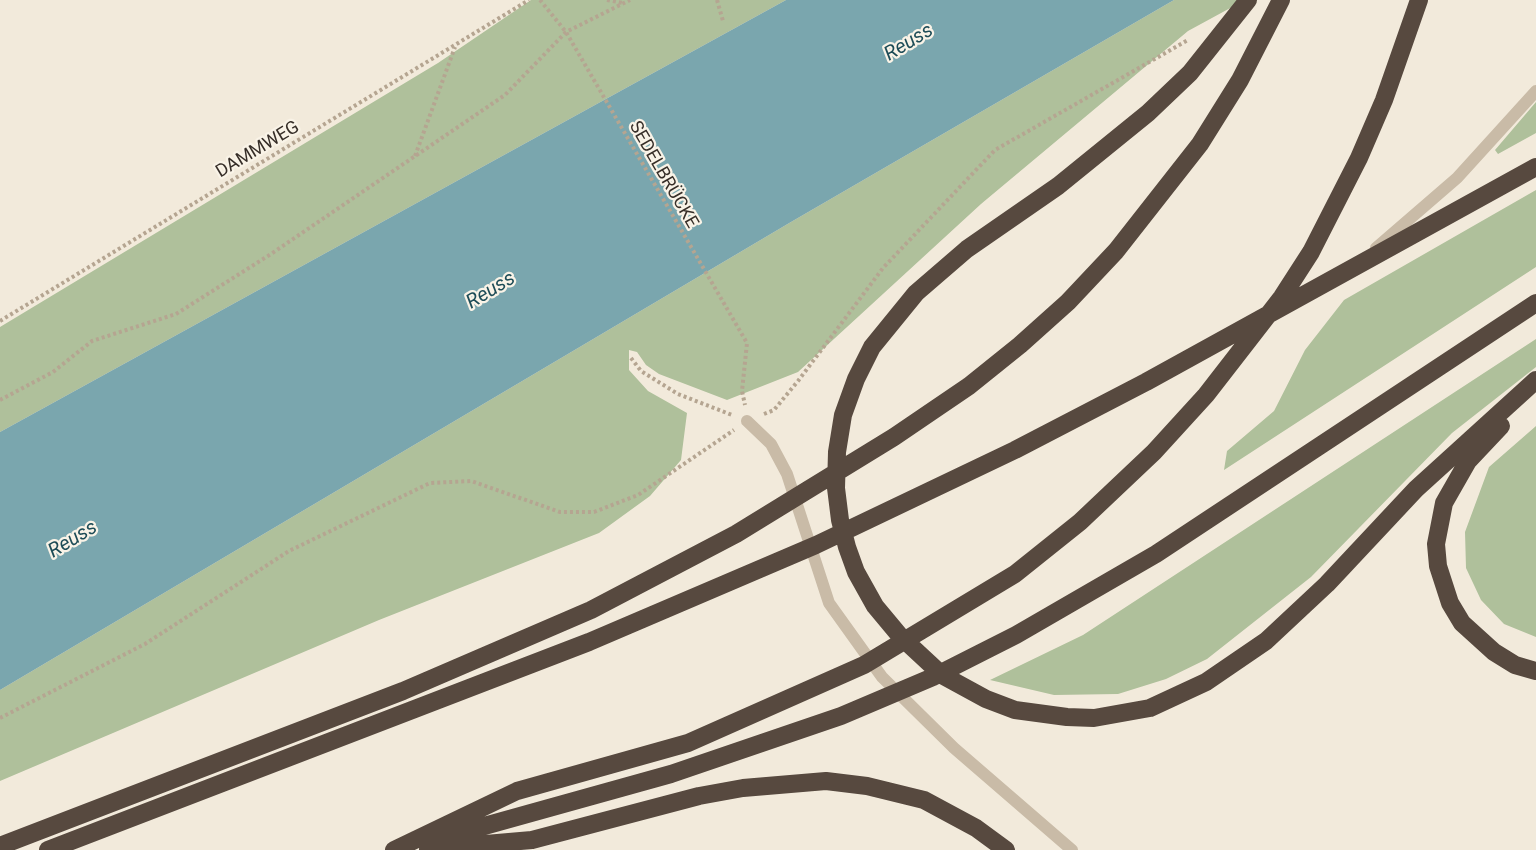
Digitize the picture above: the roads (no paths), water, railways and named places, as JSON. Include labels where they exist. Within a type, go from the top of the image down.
[{"type":"highway","points":[[1248,0],[1190,73],[1148,113],[1058,186],[968,249],[916,293],[872,347],[856,379],[843,415],[837,453],[836,488],[840,520],[856,572],[875,606],[900,636],[942,675],[986,699],[1015,710],[1042,715],[1094,718],[1150,708],[1178,697],[1206,682],[1266,641],[1327,584],[1416,489],[1536,380]]},
{"type":"highway","points":[[0,846],[494,654],[591,610],[736,534],[894,437],[969,386],[1020,345],[1068,302],[1116,251],[1200,144],[1240,80],[1281,0]]},
{"type":"highway","points":[[395,850],[517,791],[688,742],[864,666],[1015,574],[1080,522],[1154,452],[1206,395],[1282,297],[1331,214],[1384,100],[1419,0]]},
{"type":"highway","points":[[48,850],[589,642],[753,572],[902,504],[1146,382],[1536,167]]},
{"type":"highway","points":[[395,850],[671,774],[841,716],[923,682],[1016,635],[1156,554],[1536,303]]},
{"type":"highway","points":[[1536,396],[1487,439],[1468,461],[1444,503],[1436,544],[1443,586],[1462,623],[1494,652],[1515,665],[1536,671]]},
{"type":"highway","points":[[414,850],[532,840],[699,796],[742,788],[826,781],[877,788],[924,800],[976,828],[1006,850]]},
{"type":"lane","points":[[1344,274],[1457,178],[1536,92]]},
{"type":"lane","points":[[747,421],[771,444],[787,474],[829,603],[882,677],[954,748],[1072,850]]},
{"type":"water","name":"Reuss","points":[[786,0],[1174,0],[791,222],[0,690],[0,432]]}]
